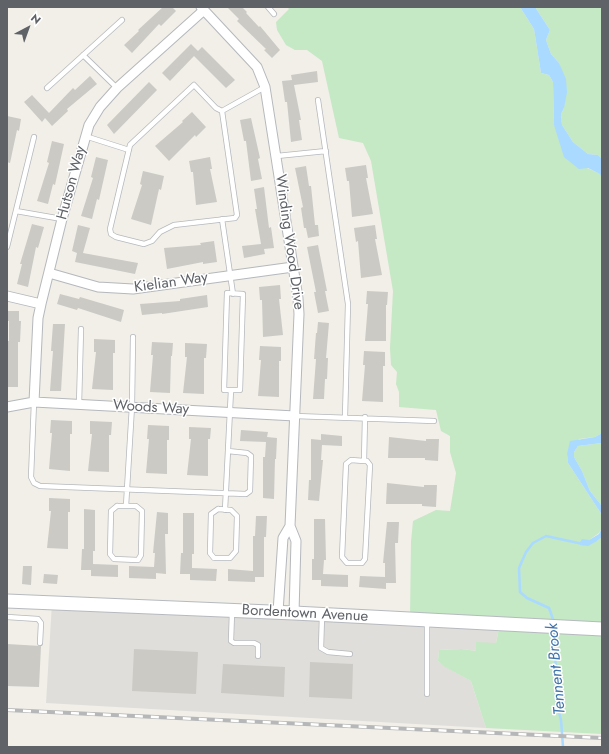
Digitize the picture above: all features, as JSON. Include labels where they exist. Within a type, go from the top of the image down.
[{"type":"main road","name":"Bordentown Avenue","points":[[7,601],[322,614],[602,629]]},
{"type":"street","name":"Winding Wood Drive","points":[[204,8],[257,67],[265,87],[293,267],[299,314],[290,526],[296,541],[294,613]]},
{"type":"street","name":"Hutson Way","points":[[34,402],[40,304],[85,136],[100,107],[117,88],[204,8]]},
{"type":"street","name":"Kielian Way","points":[[49,273],[98,287],[133,289],[230,274],[293,267]]},
{"type":"street","points":[[7,296],[40,304]]},
{"type":"street","name":"Woods Way","points":[[7,407],[34,402],[230,411],[295,416]]},
{"type":"street","name":"Winding Wood Drive","points":[[278,612],[283,538],[290,526]]},
{"type":"lane","points":[[268,7],[274,14]]},
{"type":"lane","points":[[47,88],[122,20]]},
{"type":"lane","points":[[83,54],[117,88]]},
{"type":"lane","points":[[194,85],[216,108],[222,111],[237,215],[235,218],[174,225],[160,232],[152,241],[144,244],[116,237],[111,234],[110,230],[130,145],[194,85]]},
{"type":"lane","points":[[222,111],[265,87]]},
{"type":"lane","points":[[318,100],[348,304],[345,417]]},
{"type":"lane","points":[[85,136],[129,150]]},
{"type":"lane","points":[[7,247],[34,137]]},
{"type":"lane","points":[[276,156],[326,151]]},
{"type":"lane","points":[[16,211],[62,219]]},
{"type":"lane","points":[[222,219],[233,294]]},
{"type":"lane","points":[[227,293],[233,294],[243,294],[240,390],[224,390],[227,293]]},
{"type":"lane","points":[[79,405],[81,329]]},
{"type":"lane","points":[[126,506],[132,406],[133,337]]},
{"type":"lane","points":[[225,510],[231,390]]},
{"type":"lane","points":[[34,402],[31,477],[34,483],[40,486],[127,488],[242,495],[246,494],[250,491],[251,456],[247,453],[228,451]]},
{"type":"lane","points":[[295,416],[365,417],[434,421]]},
{"type":"lane","points":[[364,461],[365,417]]},
{"type":"lane","points":[[350,460],[364,461],[367,461],[370,465],[366,559],[362,563],[347,563],[342,557],[346,464],[350,460]]},
{"type":"lane","points":[[117,506],[126,506],[136,506],[142,511],[142,555],[138,560],[114,559],[110,554],[111,511],[117,506]]},
{"type":"lane","points":[[218,509],[225,510],[231,510],[237,516],[236,551],[230,558],[214,558],[210,552],[211,514],[218,509]]},
{"type":"lane","points":[[232,610],[231,641],[234,643],[254,643],[258,645],[258,656]]},
{"type":"lane","points":[[322,614],[321,648],[328,652],[350,654]]},
{"type":"lane","points":[[7,617],[38,619],[41,623],[40,643]]},
{"type":"lane","points":[[427,620],[427,694]]},
{"type":"shaded area","points":[[52,603],[500,623],[496,643],[476,651],[462,649],[439,650],[438,661],[471,681],[486,728],[46,703]]},
{"type":"green space","points":[[287,7],[520,7],[534,29],[541,73],[549,75],[553,82],[554,125],[587,168],[601,174],[602,433],[595,437],[579,439],[567,454],[568,463],[602,515],[602,528],[599,533],[589,540],[597,541],[602,537],[602,734],[486,728],[471,681],[445,667],[438,661],[439,650],[462,649],[476,651],[476,642],[496,643],[500,623],[410,619],[411,542],[413,521],[436,510],[450,511],[456,473],[450,452],[450,436],[441,431],[436,410],[399,407],[399,392],[396,384],[397,372],[391,365],[390,348],[393,291],[371,161],[363,143],[339,138],[322,61],[307,50],[295,50],[286,45],[277,30],[276,22],[289,9]]},
{"type":"green space","points":[[535,7],[602,7],[602,159],[598,155],[588,154],[573,142],[562,125],[561,114],[564,108],[559,63],[551,54],[546,40],[550,30]]},
{"type":"green space","points":[[602,443],[602,506],[590,491],[582,471],[574,457],[574,452],[578,446]]},
{"type":"water","points":[[520,7],[535,7],[550,30],[546,40],[551,54],[559,63],[566,79],[567,92],[564,108],[561,114],[562,125],[573,142],[588,154],[598,155],[602,159],[602,178],[600,174],[588,168],[579,169],[564,157],[554,125],[553,82],[549,75],[541,73],[534,29]]},
{"type":"water","points":[[602,433],[602,443],[578,446],[574,452],[574,457],[582,471],[590,491],[602,506],[602,515],[568,463],[567,454],[570,441],[595,437]]},
{"type":"water","points":[[602,528],[602,537],[597,541],[588,546],[580,545],[582,539],[589,540],[599,534]]},
{"type":"building","points":[[163,7],[172,7],[176,11],[161,26],[159,24],[132,53],[124,45]]},
{"type":"building","points":[[227,7],[242,7],[280,50],[272,58],[264,50],[266,49],[237,21],[239,19]]},
{"type":"building","points":[[191,44],[198,51],[202,47],[235,80],[226,88],[194,56],[170,81],[162,73]]},
{"type":"building","points":[[317,71],[318,82],[294,85],[301,120],[299,120],[302,140],[291,142],[287,102],[285,102],[282,81],[292,80],[291,75]]},
{"type":"building","points":[[90,76],[97,84],[67,109],[68,111],[52,126],[45,118],[42,122],[24,102],[32,95],[49,113],[73,88],[75,90]]},
{"type":"building","points":[[149,82],[157,90],[114,134],[107,125]]},
{"type":"building","points":[[192,112],[206,127],[196,137],[195,135],[169,161],[155,146],[183,122],[182,121]]},
{"type":"building","points":[[7,116],[21,119],[19,131],[17,130],[10,163],[7,162]]},
{"type":"building","points":[[251,118],[260,158],[258,159],[262,179],[251,181],[246,141],[244,141],[240,120]]},
{"type":"building","points":[[52,141],[64,144],[55,185],[53,184],[48,204],[37,201],[49,163],[47,162]]},
{"type":"building","points":[[96,157],[108,160],[99,200],[97,199],[92,219],[81,216],[93,178],[91,177]]},
{"type":"building","points":[[210,157],[212,169],[210,169],[217,202],[196,205],[193,172],[191,172],[189,161]]},
{"type":"building","points":[[366,165],[368,178],[366,178],[373,214],[352,217],[349,181],[347,181],[345,168]]},
{"type":"building","points":[[306,166],[309,186],[311,186],[315,225],[318,225],[319,236],[308,238],[306,228],[304,228],[301,208],[303,207],[295,168]]},
{"type":"building","points":[[143,171],[164,176],[161,190],[159,189],[151,225],[131,219],[142,185],[140,184]]},
{"type":"building","points":[[264,187],[269,228],[271,227],[274,248],[264,249],[265,254],[244,258],[242,246],[261,244],[255,209],[257,209],[254,189]]},
{"type":"building","points":[[32,224],[44,227],[38,248],[36,247],[28,287],[17,284],[22,264],[20,264]]},
{"type":"building","points":[[78,225],[90,228],[83,253],[138,263],[135,274],[75,262],[77,253],[72,251]]},
{"type":"building","points":[[375,225],[377,239],[375,239],[382,275],[361,278],[358,241],[356,242],[354,228]]},
{"type":"building","points":[[214,241],[217,262],[203,264],[203,262],[167,269],[164,248],[201,245],[200,243]]},
{"type":"building","points":[[318,245],[327,291],[325,291],[329,311],[318,313],[314,292],[316,292],[307,247]]},
{"type":"building","points":[[280,285],[281,299],[279,299],[283,335],[263,337],[262,300],[260,300],[259,287]]},
{"type":"building","points":[[367,291],[388,292],[386,305],[386,341],[365,341],[368,304],[366,304]]},
{"type":"building","points":[[60,294],[79,299],[80,297],[124,310],[121,322],[78,308],[77,310],[57,304]]},
{"type":"building","points":[[207,295],[208,307],[162,314],[142,315],[140,304],[180,301],[180,299]]},
{"type":"building","points":[[8,311],[19,311],[19,321],[21,321],[20,342],[18,342],[18,387],[7,387],[7,341],[9,341]]},
{"type":"building","points":[[318,322],[329,323],[326,358],[328,358],[327,379],[325,379],[324,399],[313,399],[316,359],[314,359]]},
{"type":"building","points":[[53,324],[65,324],[61,391],[50,391],[53,351],[51,351]]},
{"type":"building","points":[[94,339],[115,340],[115,353],[113,353],[113,390],[92,389],[96,352],[94,352]]},
{"type":"building","points":[[152,342],[173,343],[171,356],[170,393],[150,392],[153,355],[151,355]]},
{"type":"building","points":[[185,343],[207,344],[206,358],[204,358],[204,394],[183,393],[187,357],[185,357]]},
{"type":"building","points":[[260,346],[281,347],[281,361],[279,361],[279,397],[258,396],[261,360],[259,360]]},
{"type":"building","points":[[364,351],[385,352],[385,366],[383,366],[383,402],[362,401],[365,365],[363,365]]},
{"type":"building","points":[[51,420],[72,421],[72,434],[70,434],[70,471],[49,469],[52,433],[50,433]]},
{"type":"building","points":[[90,421],[112,422],[111,435],[109,435],[109,472],[88,471],[92,434],[90,434]]},
{"type":"building","points":[[148,425],[169,426],[169,440],[167,440],[167,474],[146,473],[149,439],[147,439]]},
{"type":"building","points":[[189,427],[211,428],[210,439],[208,439],[208,476],[187,475],[191,439],[189,439]]},
{"type":"building","points":[[241,430],[268,432],[267,437],[277,438],[274,499],[263,498],[263,457],[265,457],[266,442],[240,441]]},
{"type":"building","points":[[321,434],[342,436],[342,446],[322,445],[321,460],[323,460],[319,501],[308,500],[309,480],[311,480],[311,439],[321,440]]},
{"type":"building","points":[[389,437],[426,441],[426,439],[439,439],[438,461],[425,460],[425,458],[388,458]]},
{"type":"building","points":[[387,483],[424,487],[424,485],[437,485],[436,507],[422,506],[422,504],[386,504]]},
{"type":"building","points":[[49,498],[70,499],[70,512],[68,512],[68,549],[47,548],[51,511],[49,511]]},
{"type":"building","points":[[84,509],[95,510],[95,551],[93,551],[93,564],[118,565],[118,577],[91,576],[91,570],[81,570],[82,549],[84,549]]},
{"type":"building","points":[[157,512],[168,513],[168,534],[165,534],[166,574],[156,573],[156,579],[129,578],[129,566],[154,567],[155,553],[153,553]]},
{"type":"building","points":[[183,513],[194,513],[194,554],[192,554],[192,568],[217,569],[216,581],[190,580],[190,574],[180,574],[181,553],[183,553]]},
{"type":"building","points":[[256,516],[267,516],[266,537],[264,537],[264,577],[255,577],[255,582],[228,581],[228,569],[253,571],[253,536],[255,536]]},
{"type":"building","points":[[314,519],[325,519],[326,560],[324,560],[323,574],[348,575],[348,587],[321,586],[321,580],[312,580],[312,559],[314,559]]},
{"type":"building","points":[[387,522],[399,522],[398,543],[395,543],[396,583],[386,583],[386,589],[359,587],[360,576],[385,577],[385,563],[383,563]]},
{"type":"building","points":[[23,566],[32,566],[31,585],[22,584]]},
{"type":"building","points":[[44,574],[58,575],[57,584],[43,583]]},
{"type":"building","points":[[7,644],[41,646],[39,687],[7,686]]},
{"type":"building","points":[[134,649],[198,652],[196,694],[132,691]]},
{"type":"building","points":[[310,662],[353,664],[352,699],[309,697]]},
{"type":"building","points":[[223,664],[285,667],[284,697],[221,693]]},
{"type":"waterway","name":"Tennent Brook","points":[[554,622],[549,608],[527,598],[520,592],[519,568],[526,552],[533,543],[546,536],[583,544]]},
{"type":"waterway","name":"Tennent Brook","points":[[555,630],[556,700],[561,720],[563,747]]},
{"type":"railway","points":[[7,710],[602,738]]}]
